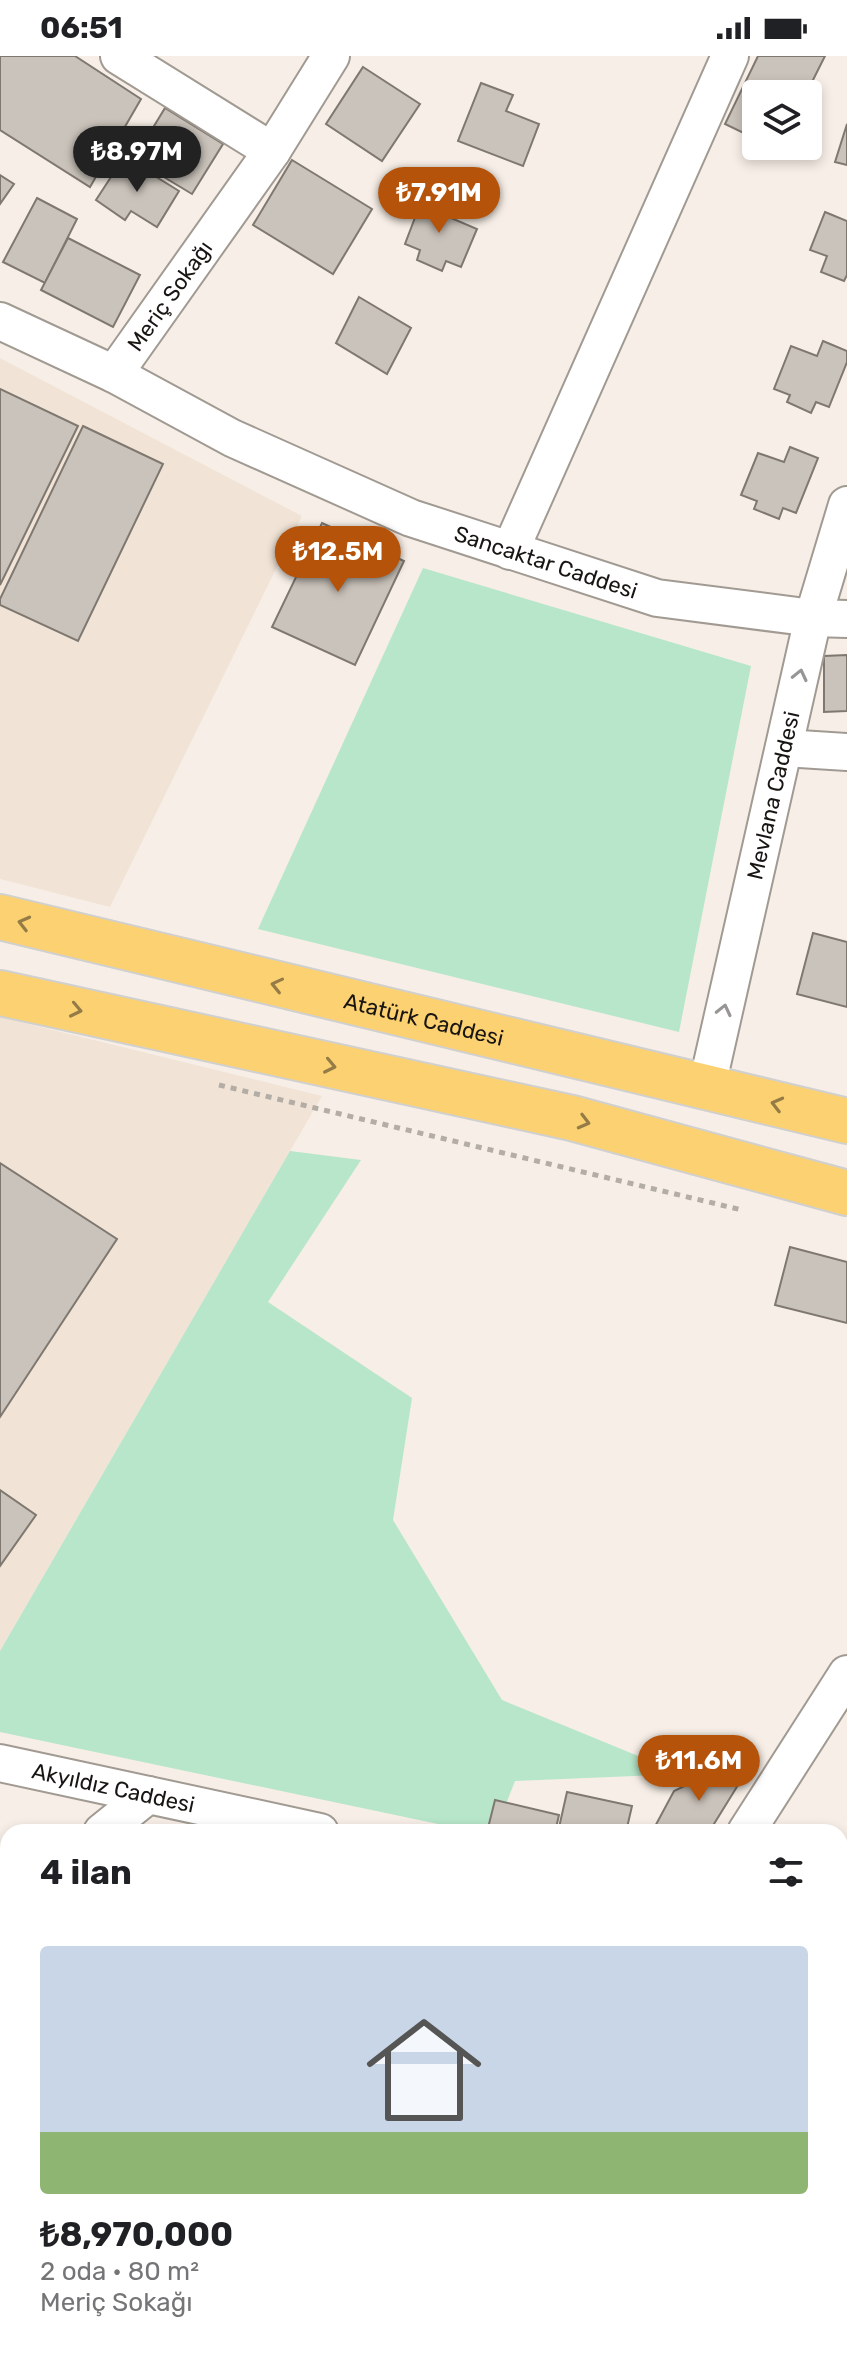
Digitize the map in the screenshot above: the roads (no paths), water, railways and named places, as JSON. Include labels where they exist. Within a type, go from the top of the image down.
[{"type":"main road","name":"Atatürk Caddesi","points":[[0,917],[847,1121]]},
{"type":"main road","points":[[0,993],[572,1118],[847,1193]]},
{"type":"street","points":[[119,56],[272,151]]},
{"type":"street","name":"Meriç Sokağı","points":[[114,374],[272,151],[331,56]]},
{"type":"street","points":[[510,551],[730,56]]},
{"type":"street","name":"Sancaktar Caddesi","points":[[0,321],[114,374],[232,438],[411,518],[657,598],[830,618]]},
{"type":"street","name":"Mevlana Caddesi","points":[[707,1086],[784,748],[830,618],[847,505]]},
{"type":"street","points":[[784,748],[847,752]]},
{"type":"street","points":[[751,1824],[847,1674]]},
{"type":"street","name":"Akyıldız Caddesi","points":[[0,1763],[283,1824]]},
{"type":"street","points":[[112,1824],[148,1795]]}]
